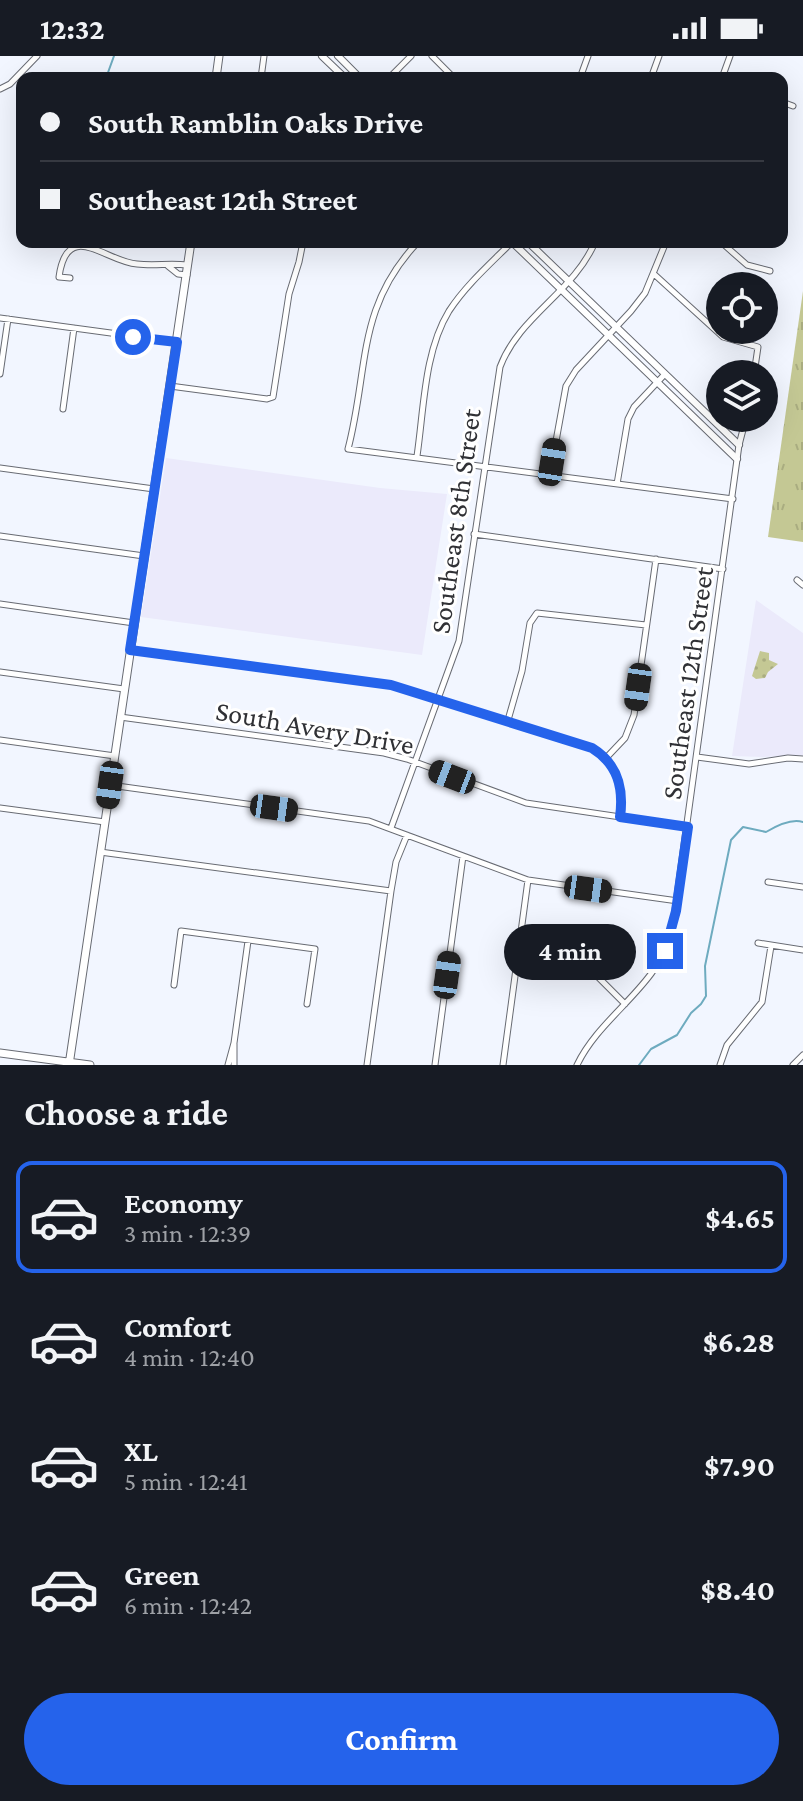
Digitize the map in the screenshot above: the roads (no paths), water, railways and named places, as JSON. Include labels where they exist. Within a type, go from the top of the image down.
[{"type":"main road","points":[[70,1064],[190,248]]},
{"type":"main road","points":[[0,1053],[90,1065]]},
{"type":"street","points":[[22,72],[37,56]]},
{"type":"street","points":[[322,56],[339,72]]},
{"type":"street","points":[[338,56],[354,72]]},
{"type":"street","points":[[395,72],[411,56]]},
{"type":"street","points":[[432,56],[448,72]]},
{"type":"street","points":[[788,104],[793,106]]},
{"type":"street","points":[[70,278],[59,277],[62,260],[77,248]]},
{"type":"street","points":[[92,248],[131,263],[188,265]]},
{"type":"street","points":[[170,386],[267,399],[273,397],[289,294],[302,248]]},
{"type":"street","points":[[413,248],[393,273],[375,308],[366,341],[348,449],[733,499]]},
{"type":"street","points":[[417,456],[433,351],[444,321],[458,299],[506,248]]},
{"type":"street","points":[[518,248],[737,459]]},
{"type":"street","points":[[534,248],[739,445]]},
{"type":"street","name":"Southeast 8th Street","points":[[391,828],[440,699],[461,629],[483,465],[497,377],[504,356],[516,335],[582,265],[592,248]]},
{"type":"street","points":[[550,474],[566,386],[576,370],[638,302],[655,275],[664,248]]},
{"type":"street","points":[[728,248],[747,265],[770,271]]},
{"type":"street","points":[[167,265],[178,274],[187,275]]},
{"type":"street","points":[[655,275],[723,337],[758,347],[756,360]]},
{"type":"street","points":[[0,318],[177,342]]},
{"type":"street","points":[[0,374],[8,319]]},
{"type":"street","points":[[63,409],[74,328]]},
{"type":"street","points":[[617,484],[628,419],[634,407],[665,374]]},
{"type":"street","name":"Southeast 12th Street","points":[[577,1065],[595,1035],[645,983],[670,940],[678,901],[742,432]]},
{"type":"street","points":[[0,468],[154,489]]},
{"type":"street","points":[[474,534],[723,569]]},
{"type":"street","points":[[0,536],[144,556]]},
{"type":"street","points":[[606,758],[622,743],[631,725],[656,559]]},
{"type":"street","points":[[797,580],[803,585]]},
{"type":"street","points":[[0,604],[134,623]]},
{"type":"street","points":[[508,720],[522,671],[530,623],[535,615],[549,613],[646,625]]},
{"type":"street","points":[[130,650],[391,685],[587,746],[606,758],[620,784],[620,817]]},
{"type":"street","points":[[0,672],[124,689]]},
{"type":"street","name":"South Avery Drive","points":[[120,717],[384,753],[526,803],[688,827]]},
{"type":"street","points":[[0,740],[115,756]]},
{"type":"street","points":[[697,757],[749,764],[803,759]]},
{"type":"street","points":[[110,785],[369,821],[528,880],[678,901]]},
{"type":"street","points":[[0,808],[105,822]]},
{"type":"street","points":[[367,1065],[396,862],[407,835]]},
{"type":"street","points":[[100,852],[391,891]]},
{"type":"street","points":[[435,1065],[463,856]]},
{"type":"street","points":[[503,1065],[528,880]]},
{"type":"street","points":[[768,882],[803,887]]},
{"type":"street","points":[[174,985],[181,931],[315,949],[307,1004]]},
{"type":"street","points":[[231,1065],[248,941]]},
{"type":"street","points":[[758,943],[803,950]]},
{"type":"street","points":[[720,1065],[727,1045],[762,1002],[771,946]]},
{"type":"street","points":[[592,971],[625,1004]]},
{"type":"street","points":[[793,1065],[803,1055]]},
{"type":"waterway","points":[[108,72],[114,56]]},
{"type":"waterway","points":[[639,1065],[651,1049],[677,1035],[706,996],[705,966],[731,840],[743,827],[766,832],[789,822],[803,822]]}]
